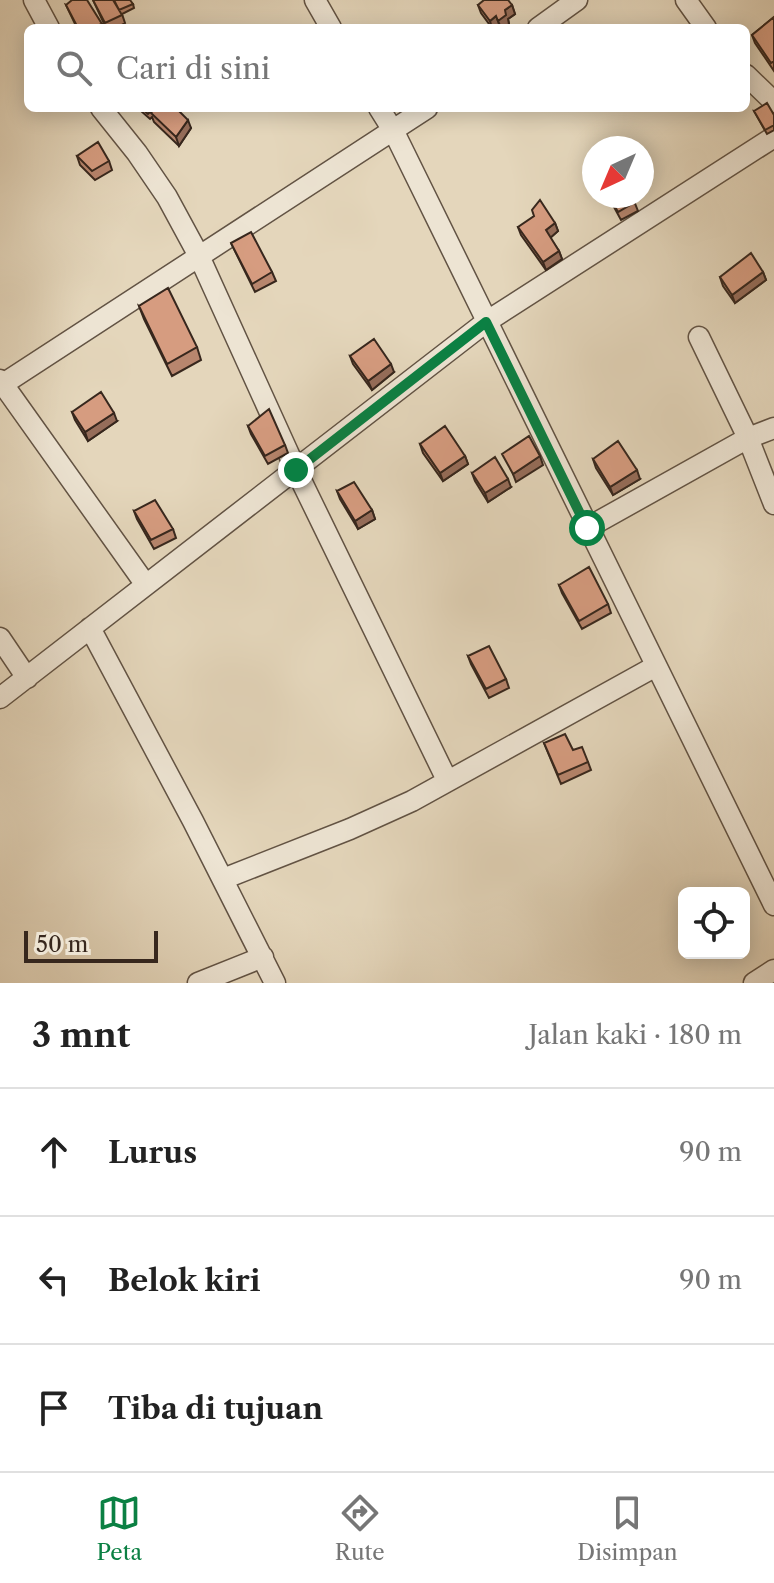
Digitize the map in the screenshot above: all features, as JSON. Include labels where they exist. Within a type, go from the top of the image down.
[{"type":"street","points":[[34,0],[47,24]]},
{"type":"street","points":[[315,0],[329,24]]},
{"type":"street","points":[[544,24],[577,0]]},
{"type":"street","points":[[686,0],[703,24]]},
{"type":"street","points":[[750,79],[774,102]]},
{"type":"street","points":[[104,112],[167,197],[199,256],[296,470],[447,780]]},
{"type":"street","points":[[382,112],[774,905]]},
{"type":"street","points":[[146,585],[1,383],[422,112]]},
{"type":"street","points":[[0,698],[486,322],[774,137]]},
{"type":"street","points":[[699,337],[748,438],[774,504]]},
{"type":"street","points":[[587,528],[748,438],[774,428]]},
{"type":"street","points":[[90,628],[275,983]]},
{"type":"street","points":[[0,638],[27,678]]},
{"type":"street","points":[[223,879],[412,801],[656,666]]},
{"type":"street","points":[[198,983],[263,957]]},
{"type":"street","points":[[754,983],[774,970]]},
{"type":"building","points":[[72,0],[87,0],[102,24],[76,24],[66,5]]},
{"type":"building","points":[[93,0],[113,0],[122,15],[105,23]]},
{"type":"building","points":[[114,0],[130,0],[133,4],[119,10]]},
{"type":"building","points":[[484,0],[508,0],[512,5],[498,21],[496,16],[490,21],[478,5]]},
{"type":"building","points":[[774,17],[774,61],[771,63],[752,35]]},
{"type":"building","points":[[767,103],[774,115],[774,125],[765,130],[754,111]]},
{"type":"building","points":[[180,112],[188,120],[176,137],[151,113]]},
{"type":"building","points":[[98,142],[109,161],[92,171],[77,156]]},
{"type":"building","points":[[540,200],[555,223],[546,230],[559,251],[543,262],[518,227],[534,216],[532,210]]},
{"type":"building","points":[[251,232],[272,272],[252,284],[231,243]]},
{"type":"building","points":[[751,253],[763,272],[732,295],[720,277]]},
{"type":"building","points":[[168,288],[197,347],[167,364],[139,306]]},
{"type":"building","points":[[374,339],[391,364],[368,381],[350,356]]},
{"type":"building","points":[[101,392],[114,413],[85,432],[72,412]]},
{"type":"building","points":[[269,409],[285,445],[265,456],[248,426]]},
{"type":"building","points":[[445,426],[465,456],[440,473],[420,444]]},
{"type":"building","points":[[529,436],[540,456],[513,474],[502,454]]},
{"type":"building","points":[[618,441],[637,470],[610,487],[593,459]]},
{"type":"building","points":[[495,457],[508,479],[485,493],[472,473]]},
{"type":"building","points":[[354,482],[372,510],[355,521],[337,491]]},
{"type":"building","points":[[155,500],[173,529],[151,540],[134,511]]},
{"type":"building","points":[[589,567],[608,604],[579,621],[559,585]]},
{"type":"building","points":[[489,646],[506,679],[486,689],[468,656]]},
{"type":"building","points":[[565,734],[573,750],[582,747],[588,762],[558,775],[544,743]]},
{"type":"route","points":[[296,470],[486,322],[587,528]]}]
